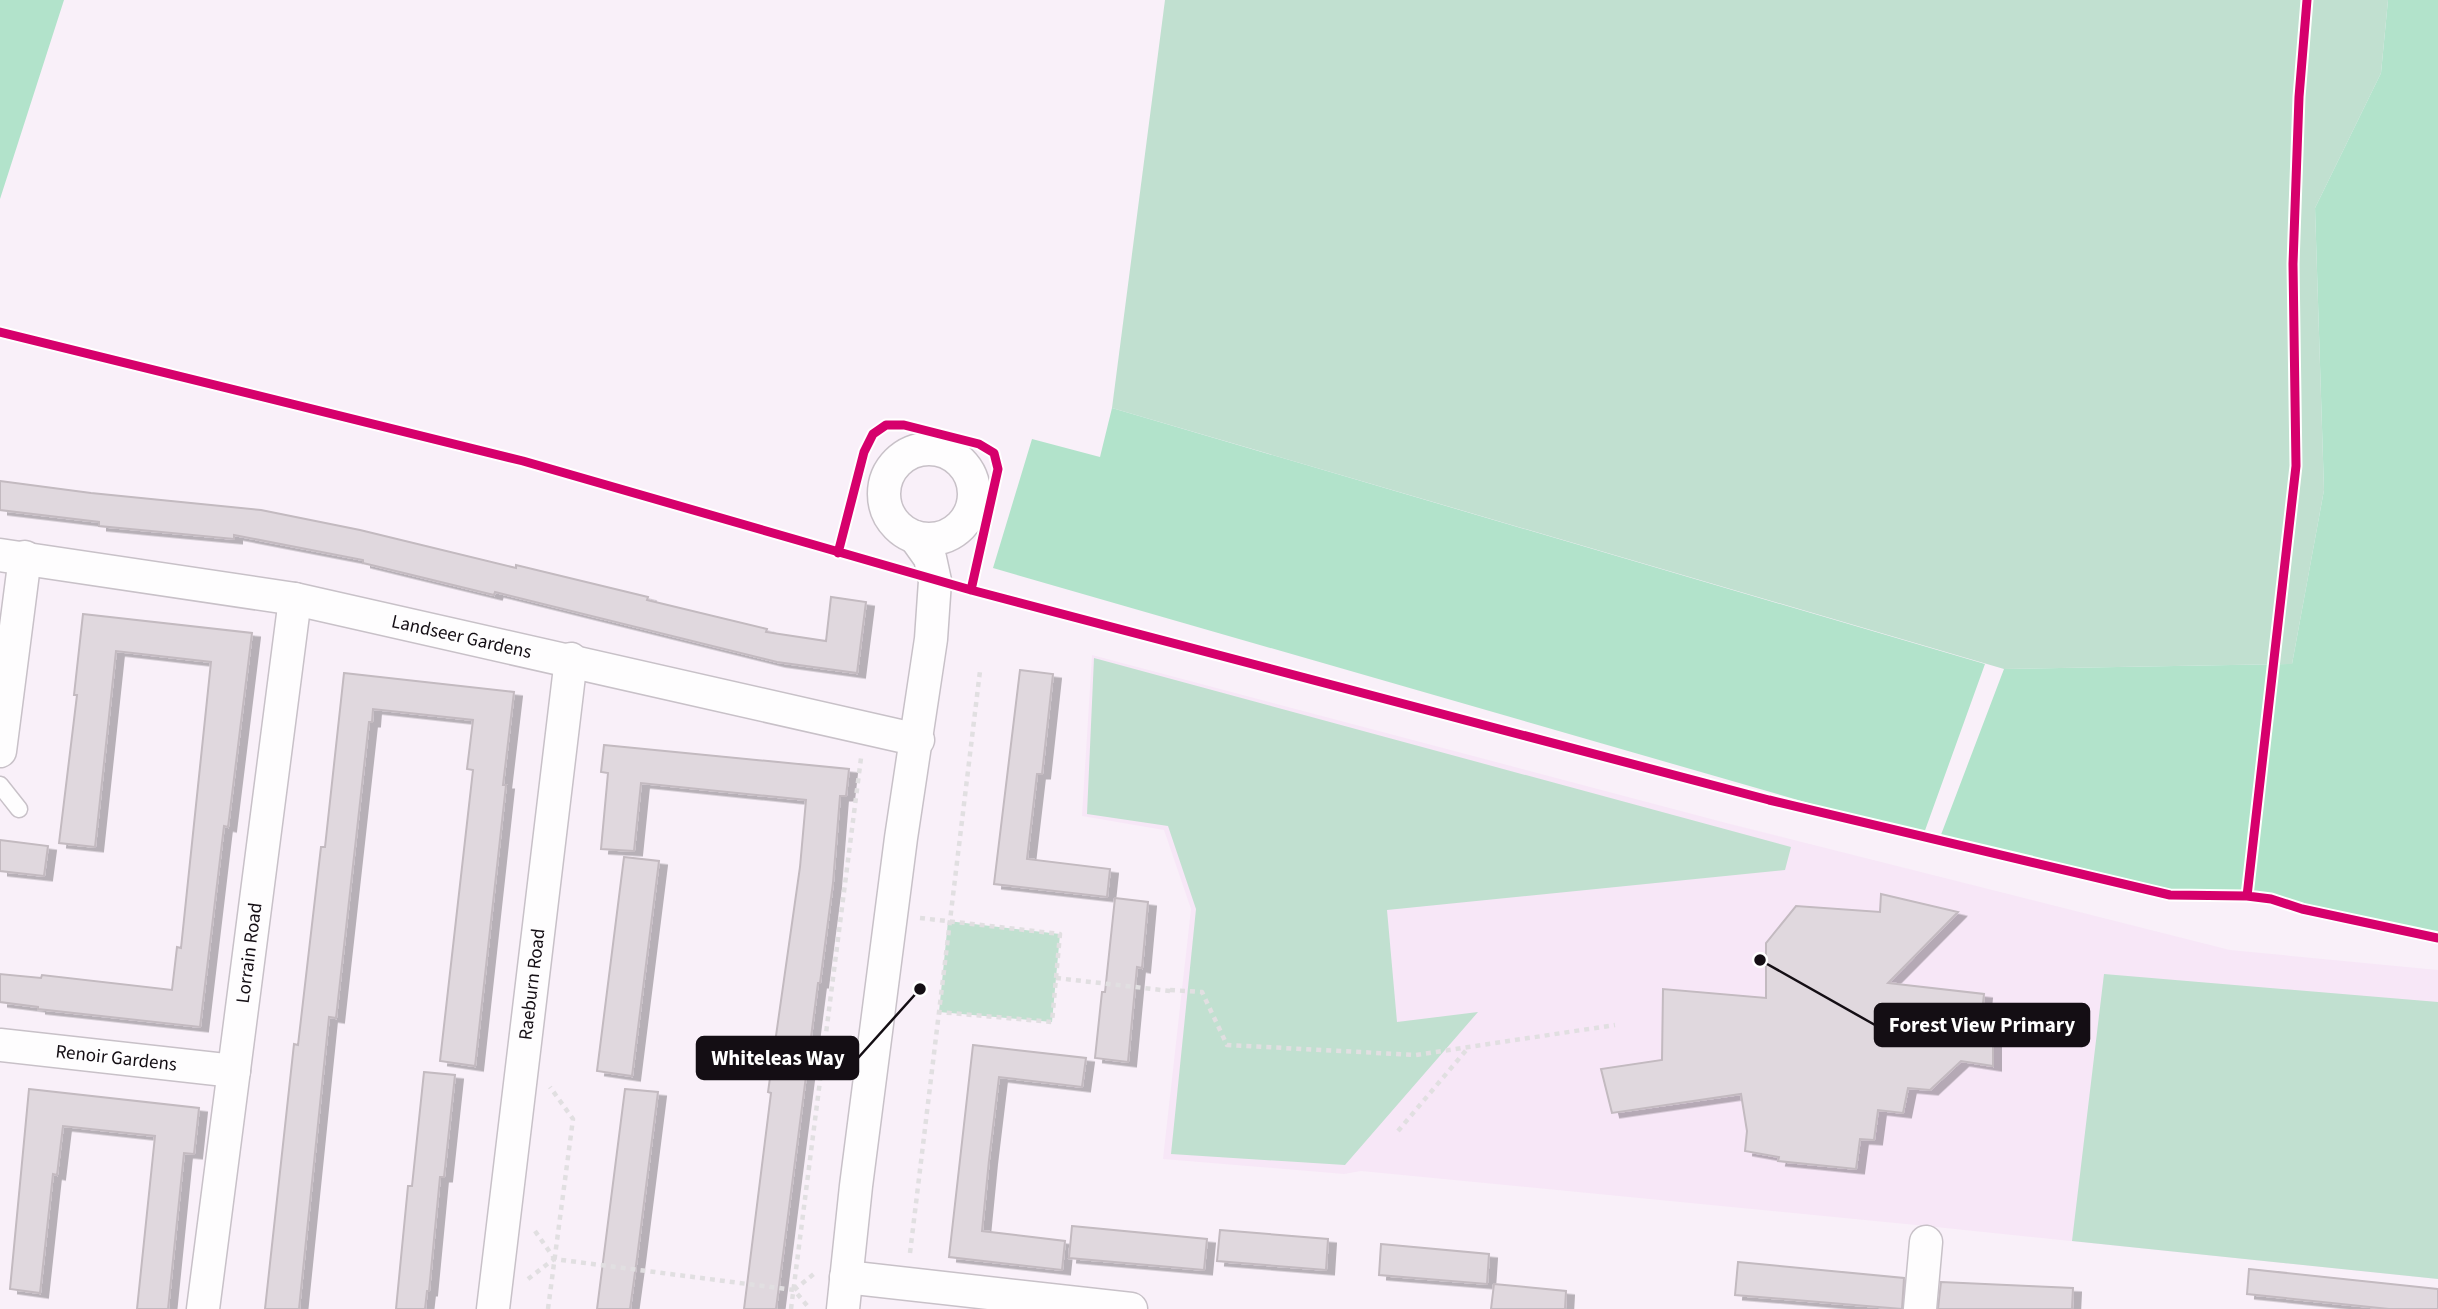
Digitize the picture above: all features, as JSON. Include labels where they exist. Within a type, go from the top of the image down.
[{"type":"street","points":[[929,449],[945,452],[958,460],[968,472],[973,487],[973,502],[968,517],[944,536],[928,539],[915,537],[892,520],[886,508],[886,480],[892,468],[902,458],[914,452],[929,449]]},
{"type":"street","points":[[843,1309],[892,914],[931,639],[935,581],[941,559],[957,528]]},
{"type":"street","points":[[915,537],[930,558],[935,581]]},
{"type":"street","points":[[0,751],[13,556]]},
{"type":"street","name":"Landseer Gardens","points":[[13,556],[295,599],[570,659],[918,740]]},
{"type":"street","name":"Lorrain Road","points":[[203,1309],[295,599]]},
{"type":"street","name":"Raeburn Road","points":[[493,1309],[570,659]]},
{"type":"street","name":"Renoir Gardens","points":[[0,1045],[234,1071]]},
{"type":"street","points":[[1920,1309],[1926,1242]]},
{"type":"street","points":[[846,1277],[1131,1309]]},
{"type":"lane","points":[[0,785],[19,809]]},
{"type":"path","points":[[906,1284],[980,671]]},
{"type":"path","points":[[792,1309],[864,728]]},
{"type":"path","points":[[892,914],[1060,934],[1052,1022],[939,1012]]},
{"type":"path","points":[[1056,978],[1202,992],[1227,1045],[1416,1055],[1615,1025]]},
{"type":"path","points":[[1398,1131],[1469,1047]]},
{"type":"path","points":[[524,1049],[573,1119],[548,1309]]},
{"type":"path","points":[[554,1259],[794,1290],[810,1309]]},
{"type":"shaded area","points":[[1092,655],[1730,824],[2230,950],[2438,970],[2438,1279],[1361,1171],[1344,1174],[1163,1159],[1191,909],[1164,830],[1082,816]]},
{"type":"green space","points":[[0,0],[64,0],[0,199]]},
{"type":"green space","points":[[1165,0],[2388,0],[2381,73],[2315,208],[2324,490],[2292,664],[2004,669],[1112,408]]},
{"type":"green space","points":[[2388,0],[2438,0],[2438,938],[2302,909],[2271,899],[2170,895],[1939,840],[2004,669],[2292,664],[2324,490],[2315,208],[2381,73]]},
{"type":"green space","points":[[1112,408],[1985,664],[1923,836],[993,568],[1032,439],[1100,457]]},
{"type":"green space","points":[[1094,658],[1791,847],[1785,870],[1387,910],[1397,1022],[1478,1012],[1345,1165],[1171,1154],[1196,909],[1168,826],[1087,814]]},
{"type":"green space","points":[[948,921],[1060,934],[1052,1022],[939,1012]]},
{"type":"green space","points":[[2104,974],[2438,1002],[2438,1279],[2072,1241]]},
{"type":"building","points":[[0,481],[261,510],[360,530],[516,568],[516,565],[648,597],[647,600],[767,629],[766,632],[826,641],[831,597],[866,602],[857,673],[777,662],[495,592],[494,595],[363,563],[363,560],[234,535],[234,539],[99,526],[99,522],[0,510]]},
{"type":"building","points":[[83,614],[252,633],[228,827],[224,826],[200,1027],[38,1009],[0,1002],[0,974],[41,978],[42,975],[172,990],[177,947],[181,948],[211,662],[116,651],[95,847],[59,843],[77,695],[74,695]]},
{"type":"building","points":[[1020,670],[1053,674],[1042,774],[1037,774],[1027,859],[1110,869],[1107,897],[994,884]]},
{"type":"building","points":[[344,673],[514,692],[475,1066],[440,1061],[473,770],[467,769],[473,720],[373,709],[372,722],[369,722],[336,1018],[329,1017],[299,1309],[265,1309],[294,1044],[298,1045],[321,847],[325,847]]},
{"type":"building","points":[[604,745],[849,769],[846,796],[840,796],[833,883],[776,1309],[744,1309],[771,1093],[768,1092],[800,867],[806,800],[641,783],[634,851],[601,849],[608,773],[601,772]]},
{"type":"building","points":[[0,840],[48,846],[44,876],[0,871]]},
{"type":"building","points":[[624,857],[659,861],[632,1076],[597,1071]]},
{"type":"building","points":[[1881,894],[1958,912],[1888,983],[1984,994],[1981,1022],[1993,1020],[1993,1066],[1961,1061],[1930,1090],[1908,1088],[1903,1113],[1878,1110],[1874,1140],[1860,1139],[1856,1169],[1778,1161],[1779,1157],[1745,1151],[1747,1131],[1741,1094],[1612,1113],[1601,1069],[1662,1060],[1663,989],[1766,998],[1766,943],[1796,906],[1880,912]]},
{"type":"building","points":[[1115,898],[1148,902],[1142,968],[1137,967],[1128,1062],[1095,1058]]},
{"type":"building","points":[[973,1045],[1086,1058],[1082,1087],[999,1077],[989,1160],[982,1231],[1065,1241],[1062,1270],[949,1257]]},
{"type":"building","points":[[424,1072],[455,1075],[444,1177],[440,1177],[425,1309],[396,1309],[408,1186],[412,1186]]},
{"type":"building","points":[[29,1089],[199,1108],[194,1154],[184,1153],[168,1309],[137,1309],[155,1136],[63,1126],[57,1175],[53,1174],[40,1293],[10,1289]]},
{"type":"building","points":[[625,1089],[658,1092],[637,1258],[630,1309],[597,1309]]},
{"type":"building","points":[[1072,1226],[1207,1239],[1204,1270],[1069,1258]]},
{"type":"building","points":[[1220,1230],[1328,1239],[1326,1270],[1217,1261]]},
{"type":"building","points":[[1381,1244],[1489,1254],[1487,1284],[1379,1275]]},
{"type":"building","points":[[1738,1262],[1904,1278],[1902,1309],[1735,1295]]},
{"type":"building","points":[[2249,1269],[2438,1289],[2438,1309],[2389,1309],[2247,1294]]},
{"type":"building","points":[[1941,1282],[2073,1288],[2072,1309],[1938,1309]]},
{"type":"building","points":[[1494,1284],[1566,1291],[1565,1309],[1491,1309]]},
{"type":"cycle path","points":[[2247,896],[2296,466],[2293,264],[2299,97],[2307,0]]},
{"type":"cycle path","points":[[0,332],[523,461],[971,590],[1769,800],[2170,895],[2271,899],[2302,909],[2438,938]]},
{"type":"cycle path","points":[[838,553],[864,452],[873,434],[886,425],[904,425],[979,444],[994,453],[998,469],[971,590]]},
{"type":"place","name":"Forest View Primary","points":[[1760,960]]},
{"type":"place","name":"Whiteleas Way","points":[[920,989]]}]
